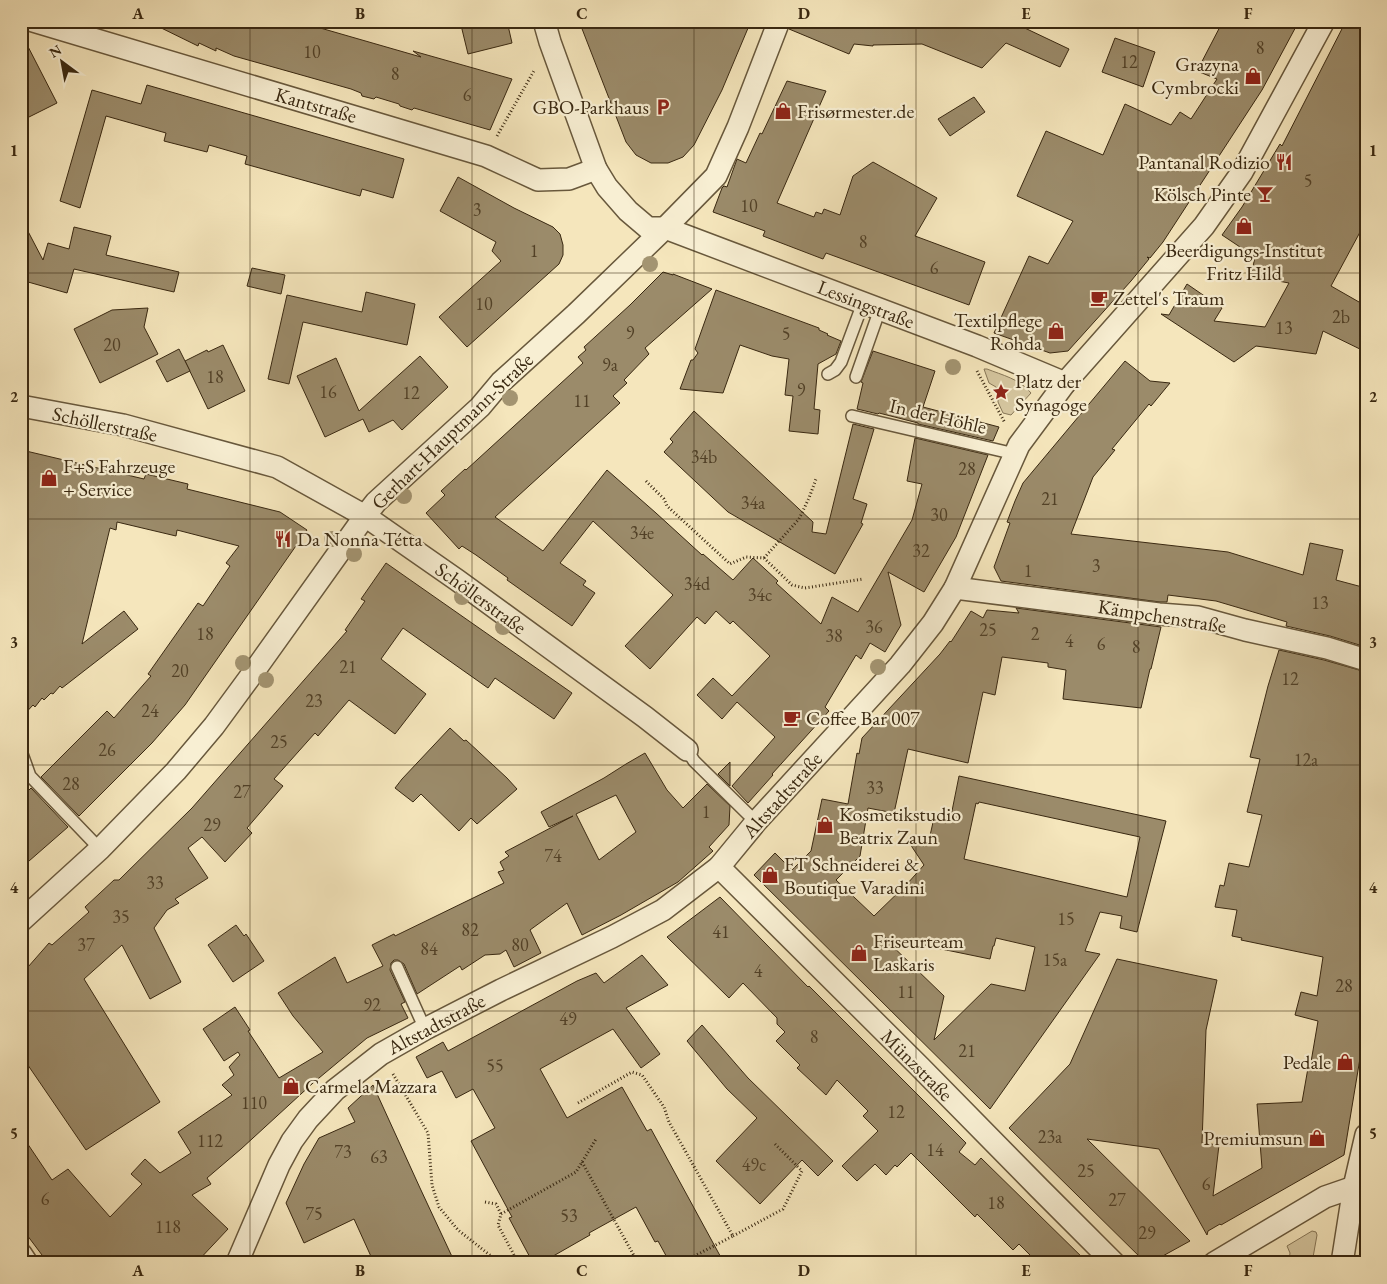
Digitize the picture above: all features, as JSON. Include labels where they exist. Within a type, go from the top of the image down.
[{"type":"street","name":"Kantstraße","points":[[33,21],[486,156],[538,180],[569,180],[596,168]]},
{"type":"street","name":"Lessingstraße","points":[[544,21],[596,168],[607,187],[628,211],[648,228],[665,228],[977,346],[1065,383]]},
{"type":"street","name":"Gerhart-Hauptmann-Straße","points":[[21,921],[100,849],[176,771],[214,726],[250,678],[376,502],[480,407],[501,382],[576,314],[716,176],[738,127],[779,21]]},
{"type":"street","name":"Altstadtstraße","points":[[237,1263],[279,1165],[292,1142],[308,1118],[335,1090],[381,1054],[425,1029],[663,910],[719,867],[756,822],[900,665],[933,623],[955,588],[1017,449],[1065,383],[1204,226],[1242,172],[1324,21]]},
{"type":"street","name":"Schöllerstraße","points":[[21,406],[123,425],[277,467],[365,516],[457,580],[687,750]]},
{"type":"street","name":"Kämpchenstraße","points":[[955,588],[1159,614],[1198,617],[1245,630],[1327,648],[1366,660]]},
{"type":"street","name":"Münzstraße","points":[[719,867],[1114,1263]]},
{"type":"street","points":[[1342,1263],[1354,1187],[1366,1135]]},
{"type":"street","points":[[1214,1263],[1325,1197],[1354,1187]]},
{"type":"street","points":[[21,1254],[27,1263]]},
{"type":"lane","points":[[828,374],[835,370],[872,306]]},
{"type":"lane","points":[[856,377],[872,306]]},
{"type":"lane","name":"In der Höhle","points":[[852,416],[1017,449]]},
{"type":"lane","name":"Schöllerstraße","points":[[687,750],[694,761],[756,822]]},
{"type":"lane","points":[[21,751],[30,776],[100,849]]},
{"type":"lane","points":[[396,968],[425,1029]]},
{"type":"path","points":[[486,156],[550,42]]},
{"type":"path","points":[[977,346],[975,368],[1017,449]]},
{"type":"path","points":[[764,558],[798,520],[816,479]]},
{"type":"path","points":[[646,482],[664,499],[667,506],[730,564],[746,557],[764,558],[792,585],[805,588],[863,579]]},
{"type":"path","points":[[381,1054],[428,1133],[432,1185],[439,1207],[458,1230],[491,1256],[494,1263]]},
{"type":"path","points":[[578,1103],[632,1072],[642,1074],[664,1107],[669,1122],[733,1236]]},
{"type":"path","points":[[501,1214],[576,1172],[596,1139]]},
{"type":"path","points":[[681,1263],[783,1209],[802,1171],[775,1144]]},
{"type":"path","points":[[582,1162],[638,1263]]},
{"type":"path","points":[[485,1202],[496,1204],[501,1214],[498,1225],[514,1255]]},
{"type":"shaded area","points":[[984,369],[1022,384],[1031,393],[1011,415],[1003,413],[998,402],[996,387],[989,383]]},
{"type":"shaded area","points":[[1312,1231],[1316,1232],[1317,1235],[1312,1263],[1292,1263],[1289,1261],[1290,1253],[1287,1246]]},
{"type":"building","points":[[147,21],[296,21],[421,57],[413,51],[512,79],[490,130],[414,108],[412,110],[376,97],[374,99],[362,96],[361,93],[351,89],[234,56],[216,48],[216,51],[199,43],[198,46]]},
{"type":"building","points":[[460,21],[507,21],[512,43],[468,54]]},
{"type":"building","name":"GBO-Parkhaus","points":[[579,21],[751,21],[722,90],[694,145],[683,157],[668,163],[651,163],[636,155],[626,142]]},
{"type":"building","points":[[791,21],[1010,21],[1069,49],[1060,67],[1006,43],[982,68],[922,44],[873,46],[854,44],[849,54],[789,29]]},
{"type":"building","points":[[1223,21],[1299,21],[1262,90],[1163,242],[1150,258],[1147,257],[1149,259],[1131,281],[1068,351],[1050,353],[994,333],[1029,256],[1048,264],[1073,221],[1017,196],[1046,131],[1103,155],[1125,104],[1171,125],[1180,112],[1191,119],[1217,79],[1197,71]]},
{"type":"building","points":[[1346,21],[1366,21],[1366,221],[1331,286],[1366,306],[1366,352],[1323,331],[1316,354],[1256,346],[1234,362],[1161,314],[1169,315],[1187,284],[1222,308],[1214,321],[1265,327],[1289,283],[1251,276],[1255,257],[1222,235],[1242,207],[1280,144],[1282,146]]},
{"type":"building","points":[[21,33],[57,103],[21,121]]},
{"type":"building","points":[[1115,38],[1155,52],[1143,87],[1102,72]]},
{"type":"building","points":[[787,81],[826,91],[777,203],[814,217],[816,212],[822,214],[824,209],[840,215],[853,176],[873,162],[937,198],[915,236],[985,262],[969,305],[826,253],[823,259],[763,236],[765,231],[713,212],[722,188],[724,186],[727,187],[737,159],[746,163]]},
{"type":"building","points":[[147,85],[404,159],[393,198],[362,189],[360,196],[245,164],[247,156],[209,145],[207,152],[164,141],[166,133],[106,116],[80,208],[60,201],[92,90],[141,104]]},
{"type":"building","points":[[974,97],[985,112],[950,136],[938,119]]},
{"type":"building","points":[[458,177],[553,227],[560,234],[563,245],[563,255],[559,264],[467,347],[439,317],[501,261],[492,251],[496,242],[440,211]]},
{"type":"building","points":[[21,218],[43,260],[48,243],[69,249],[74,227],[111,236],[106,255],[179,272],[174,292],[74,269],[67,293],[21,280]]},
{"type":"building","points":[[252,268],[285,275],[281,294],[247,286]]},
{"type":"building","points":[[663,272],[712,289],[645,348],[649,354],[624,380],[627,383],[613,396],[620,403],[495,517],[543,551],[607,470],[702,555],[733,580],[753,558],[778,581],[776,583],[821,624],[832,597],[858,612],[912,520],[922,484],[907,481],[915,438],[988,455],[956,537],[924,592],[888,572],[901,625],[885,652],[870,643],[861,659],[856,655],[825,707],[829,711],[748,803],[732,786],[775,737],[737,702],[722,719],[697,695],[713,678],[732,696],[770,656],[733,621],[730,624],[716,611],[705,624],[697,617],[650,669],[625,646],[673,595],[593,521],[560,563],[586,581],[583,585],[595,593],[572,626],[507,580],[508,578],[476,555],[462,546],[459,549],[426,513],[445,495],[441,491],[583,363],[578,357],[586,350],[584,347]]},
{"type":"building","points":[[716,290],[819,328],[819,330],[827,335],[841,341],[836,354],[818,364],[814,409],[820,410],[818,434],[789,431],[793,396],[785,395],[789,359],[772,356],[740,345],[723,393],[680,389],[691,360],[698,353],[695,349]]},
{"type":"building","points":[[366,292],[415,304],[407,345],[303,322],[289,384],[268,379],[287,295],[362,312]]},
{"type":"building","points":[[148,308],[144,327],[158,354],[100,383],[74,329],[112,310]]},
{"type":"building","points":[[223,345],[245,391],[208,409],[185,361],[207,350],[208,352]]},
{"type":"building","points":[[179,349],[190,371],[167,382],[156,361]]},
{"type":"building","points":[[873,351],[935,371],[923,407],[999,427],[993,441],[857,409],[863,383],[861,382]]},
{"type":"building","points":[[420,356],[448,387],[402,430],[393,420],[369,432],[363,419],[325,437],[297,376],[336,358],[359,411]]},
{"type":"building","points":[[1125,361],[1150,381],[1170,383],[1151,406],[1149,404],[1112,449],[1115,450],[1093,477],[1071,534],[1228,552],[1303,575],[1310,543],[1343,550],[1336,580],[1366,588],[1366,647],[1286,626],[1287,622],[1216,601],[1168,595],[1167,602],[1160,602],[1001,581],[994,567],[1010,523],[1007,522],[1023,483]]},
{"type":"building","points":[[694,411],[813,522],[812,532],[826,534],[853,424],[874,429],[853,499],[867,504],[861,523],[863,524],[835,574],[728,512],[664,452],[673,442],[670,439]]},
{"type":"building","points":[[26,451],[144,479],[146,474],[188,484],[187,489],[280,512],[307,530],[185,705],[152,743],[79,816],[41,777],[107,711],[114,718],[151,676],[148,674],[198,603],[203,606],[230,566],[226,563],[239,546],[177,530],[176,536],[117,522],[116,530],[110,528],[82,644],[124,611],[138,629],[62,688],[60,686],[44,700],[42,698],[35,707],[33,705],[21,718],[21,472]]},
{"type":"building","points":[[386,563],[572,693],[554,719],[495,678],[488,688],[403,628],[381,659],[426,694],[395,734],[349,700],[318,736],[315,733],[274,779],[283,786],[247,828],[252,833],[225,862],[202,837],[188,848],[208,878],[175,899],[179,903],[167,910],[154,928],[181,982],[150,999],[122,945],[84,979],[160,1102],[86,1150],[21,1055],[21,975],[49,943],[52,945],[89,912],[85,907],[114,880],[119,880],[192,808],[347,631],[345,630],[365,601],[361,599]]},
{"type":"building","points":[[1016,608],[1161,627],[1141,708],[1063,699],[1066,670],[1048,667],[1048,663],[1002,657],[995,695],[983,692],[968,763],[908,749],[894,813],[868,808],[860,856],[836,880],[874,916],[924,865],[910,844],[929,840],[934,818],[950,821],[959,776],[1166,821],[1137,932],[1120,928],[1122,916],[1100,912],[1085,951],[1100,954],[990,1109],[754,875],[775,853],[792,870],[811,851],[822,799],[848,804],[857,753],[859,754],[862,738],[951,642],[971,611],[983,618],[987,610],[1019,613]],"holes":[[[979,802],[1140,837],[1127,897],[964,859],[976,803],[978,804]],[[883,937],[990,959],[996,938],[1035,947],[1025,991],[991,984],[934,1040],[944,996]]]},
{"type":"building","points":[[1279,650],[1366,672],[1366,1022],[1344,1155],[1208,1231],[1207,1235],[1159,1149],[1087,1139],[1190,1241],[1150,1263],[1146,1263],[1009,1128],[1070,1064],[1117,959],[1217,980],[1206,1030],[1202,1143],[1219,1145],[1213,1196],[1262,1168],[1257,1104],[1302,1102],[1318,1021],[1295,1015],[1301,992],[1317,996],[1323,957],[1241,940],[1242,938],[1232,936],[1237,910],[1215,907],[1220,885],[1224,886],[1229,863],[1249,867],[1262,815],[1247,812],[1260,759],[1250,757]]},
{"type":"building","points":[[450,728],[464,741],[466,740],[517,789],[477,824],[471,818],[459,831],[421,794],[413,802],[395,788]]},
{"type":"building","points":[[645,753],[667,790],[683,808],[707,784],[730,806],[729,825],[709,847],[713,851],[678,882],[582,935],[567,903],[530,930],[541,953],[514,967],[506,950],[500,954],[485,955],[462,970],[460,966],[417,994],[404,964],[394,960],[391,963],[390,970],[405,1002],[401,1004],[408,1018],[367,1038],[313,1083],[207,1178],[211,1184],[192,1195],[228,1229],[196,1263],[48,1263],[21,1227],[21,1134],[52,1180],[68,1169],[110,1217],[142,1184],[131,1174],[145,1159],[160,1173],[191,1153],[178,1132],[232,1095],[222,1085],[234,1075],[229,1067],[240,1055],[238,1052],[224,1061],[203,1029],[235,1007],[250,1030],[248,1031],[279,1078],[323,1052],[293,1016],[278,993],[335,957],[347,983],[383,966],[372,945],[394,934],[395,936],[504,883],[498,872],[504,870],[500,862],[509,856],[505,852],[573,816],[549,827],[541,812]],"holes":[[[616,795],[636,832],[599,860],[576,814]]]},
{"type":"building","points":[[730,762],[730,786],[718,774]]},
{"type":"building","points":[[31,788],[68,827],[21,868],[21,798]]},
{"type":"building","points":[[720,897],[966,1143],[959,1152],[975,1165],[981,1158],[1088,1263],[1038,1263],[1019,1244],[1013,1250],[977,1214],[975,1217],[911,1153],[897,1167],[895,1165],[886,1175],[875,1164],[857,1181],[842,1166],[878,1131],[863,1116],[868,1111],[837,1080],[826,1095],[797,1068],[800,1065],[776,1041],[785,1032],[777,1024],[777,1018],[743,983],[729,998],[667,937]]},
{"type":"building","points":[[236,925],[244,936],[246,934],[264,961],[233,982],[208,945]]},
{"type":"building","points":[[642,955],[668,985],[626,1008],[660,1054],[641,1068],[613,1029],[540,1069],[567,1118],[622,1087],[647,1131],[651,1129],[724,1263],[670,1263],[658,1241],[655,1242],[636,1207],[541,1263],[533,1263],[509,1218],[512,1217],[471,1141],[495,1128],[473,1089],[456,1098],[442,1071],[427,1078],[416,1057],[443,1042],[448,1051],[577,981],[596,973],[604,983]]},
{"type":"building","points":[[702,1025],[748,1078],[833,1161],[818,1176],[802,1160],[760,1204],[716,1161],[757,1118],[727,1089],[687,1041]]},
{"type":"building","points":[[373,1085],[455,1263],[374,1263],[354,1219],[304,1243],[286,1203],[304,1164],[319,1138],[355,1122],[348,1108]]},
{"type":"place","name":"Grazyna Cymbrocki","points":[[1253,76]]},
{"type":"place","name":"GBO-Parkhaus","points":[[663,107]]},
{"type":"place","name":"Frisørmester.de","points":[[783,111]]},
{"type":"place","name":"Pantanal Rodizio","points":[[1284,162]]},
{"type":"place","name":"Kölsch Pinte","points":[[1265,194]]},
{"type":"place","name":"Beerdigungs-Institut Fritz Hild","points":[[1244,226]]},
{"type":"place","name":"Zettel's Traum","points":[[1099,298]]},
{"type":"place","name":"Textilpflege Rohda","points":[[1056,331]]},
{"type":"place","name":"Platz der Synagoge","points":[[1001,392]]},
{"type":"place","name":"F+S Fahrzeuge + Service","points":[[49,478]]},
{"type":"place","name":"Da Nonna Tétta","points":[[283,539]]},
{"type":"place","name":"Coffee Bar 007","points":[[792,718]]},
{"type":"place","name":"Kosmetikstudio Beatrix Zaun","points":[[825,825]]},
{"type":"place","name":"FT Schneiderei & Boutique Varadini","points":[[770,875]]},
{"type":"place","name":"Friseurteam Laskaris","points":[[859,953]]},
{"type":"place","name":"Pedale","points":[[1345,1062]]},
{"type":"place","name":"Carmela Mazzara","points":[[291,1086]]},
{"type":"place","name":"Premiumsun","points":[[1317,1138]]}]
